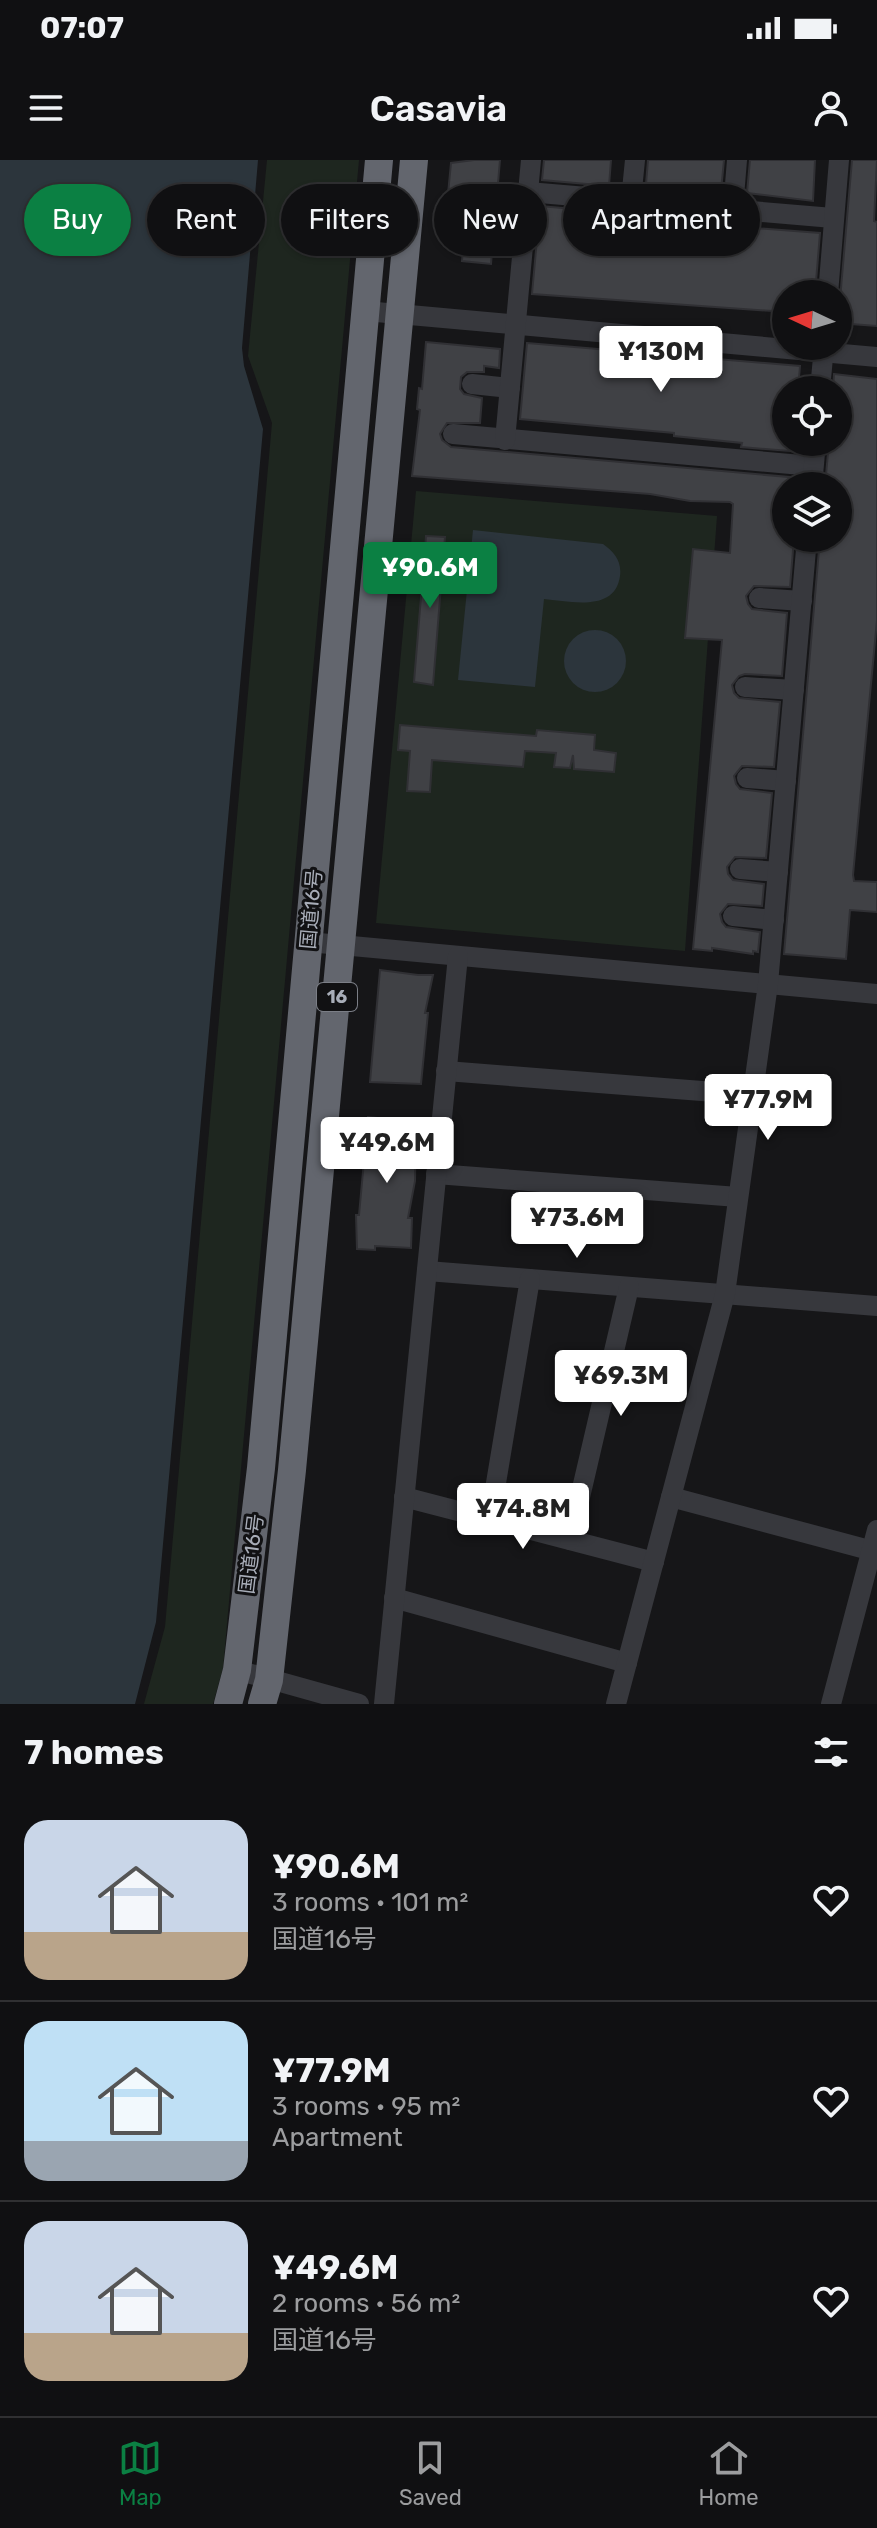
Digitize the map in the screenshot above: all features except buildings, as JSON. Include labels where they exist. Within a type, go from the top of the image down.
[{"type":"highway","name":"国道16号","points":[[228,1704],[237,1670],[261,1468],[379,160]]},
{"type":"highway","name":"国道16号","points":[[266,1692],[293,1454],[414,160]]},
{"type":"street","points":[[529,184],[531,160]]},
{"type":"street","points":[[633,184],[635,160]]},
{"type":"street","points":[[735,184],[737,160]]},
{"type":"street","points":[[829,280],[839,160]]},
{"type":"street","points":[[760,211],[833,218]]},
{"type":"street","points":[[505,440],[522,256]]},
{"type":"street","points":[[365,311],[772,345]]},
{"type":"street","points":[[852,353],[877,357]]},
{"type":"street","points":[[472,384],[510,388]]},
{"type":"street","points":[[453,434],[779,472]]},
{"type":"street","points":[[616,1704],[725,1294],[768,984],[806,552]]},
{"type":"street","points":[[759,598],[802,601]]},
{"type":"street","points":[[745,687],[794,690]]},
{"type":"street","points":[[747,778],[786,781]]},
{"type":"street","points":[[740,869],[778,872]]},
{"type":"street","points":[[733,916],[774,920]]},
{"type":"street","points":[[308,942],[877,994]]},
{"type":"street","points":[[384,1704],[458,956]]},
{"type":"street","points":[[446,1071],[753,1095]]},
{"type":"street","points":[[436,1174],[738,1197]]},
{"type":"street","points":[[427,1271],[877,1306]]},
{"type":"street","points":[[490,1519],[530,1279]]},
{"type":"street","points":[[570,1540],[629,1287]]},
{"type":"street","points":[[404,1497],[654,1562]]},
{"type":"street","points":[[671,1497],[875,1544],[831,1704]]},
{"type":"street","points":[[394,1598],[627,1663]]},
{"type":"street","points":[[237,1670],[266,1692],[359,1704]]},
{"type":"shaded area","points":[[0,160],[258,160],[256,184],[147,184],[147,256],[250,256],[242,348],[244,366],[263,429],[156,1622],[135,1704],[0,1704]]},
{"type":"shaded area","points":[[267,160],[359,160],[357,184],[281,184],[281,256],[350,256],[223,1668],[213,1704],[144,1704],[165,1627],[272,423],[248,356],[258,256],[265,256]]},
{"type":"shaded area","points":[[416,491],[717,516],[685,951],[376,923]]},
{"type":"shaded area","points":[[473,530],[603,544],[618,561],[620,576],[610,595],[590,602],[544,599],[535,687],[458,680]]},
{"type":"shaded area","points":[[589,630],[601,630],[617,639],[624,649],[624,673],[617,683],[601,692],[589,692],[569,678],[564,667],[564,655],[578,635]]}]
